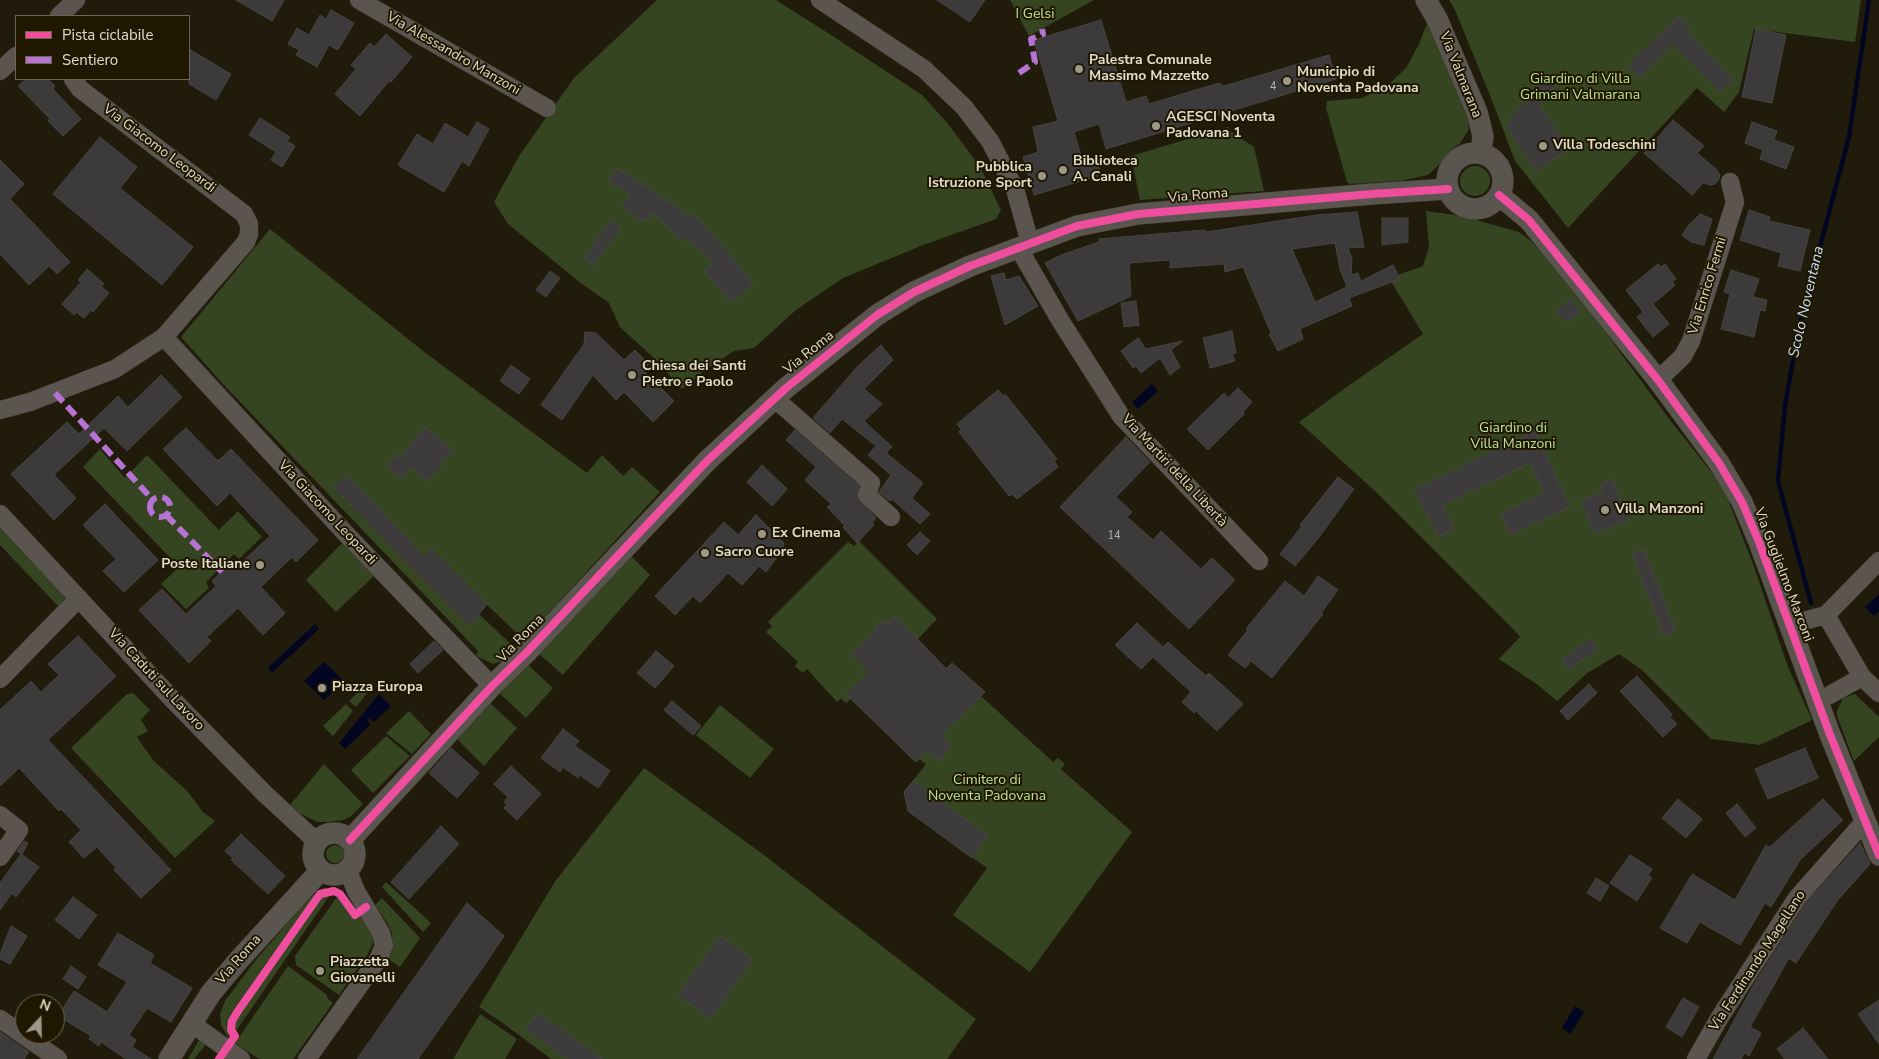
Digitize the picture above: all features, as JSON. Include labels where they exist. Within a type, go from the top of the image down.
[{"type":"street","points":[[59,15],[76,0]]},
{"type":"street","name":"Via Alessandro Manzoni","points":[[359,0],[547,108]]},
{"type":"street","name":"Via Martiri della Libertà","points":[[820,0],[924,69],[964,107],[990,141],[1015,189],[1024,245],[1060,320],[1122,416],[1259,561]]},
{"type":"street","name":"Via Valmarana","points":[[1426,0],[1438,19],[1477,112],[1483,136],[1480,153]]},
{"type":"street","points":[[0,71],[15,57]]},
{"type":"street","name":"Via Giacomo Leopardi","points":[[0,410],[30,402],[115,369],[164,338],[246,242],[249,234],[249,224],[244,214],[80,89],[74,80]]},
{"type":"street","points":[[1480,153],[1490,158],[1500,170],[1503,185],[1500,196],[1493,203],[1485,208],[1476,210],[1458,204],[1452,198],[1446,181],[1451,165],[1464,155],[1480,153]]},
{"type":"street","name":"Via Enrico Fermi","points":[[1658,380],[1683,356],[1691,341],[1735,202],[1730,182]]},
{"type":"street","name":"Via Roma","points":[[350,840],[492,686],[527,652],[707,461],[774,398],[862,326],[914,292],[970,266],[1077,226],[1138,214],[1303,199],[1448,190]]},
{"type":"street","name":"Via Guglielmo Marconi","points":[[1500,196],[1529,220],[1658,380],[1720,463],[1742,502],[1759,542],[1817,702],[1864,822],[1879,855]]},
{"type":"street","name":"Via Giacomo Leopardi","points":[[164,338],[347,535],[492,686]]},
{"type":"street","points":[[774,398],[871,483],[867,495],[891,517]]},
{"type":"street","name":"Via Caduti sul Lavoro","points":[[0,514],[175,702],[265,794],[318,842]]},
{"type":"street","points":[[1789,625],[1826,615],[1879,561]]},
{"type":"street","points":[[0,679],[79,598]]},
{"type":"street","points":[[1826,615],[1862,677],[1879,693]]},
{"type":"street","points":[[1817,702],[1862,677]]},
{"type":"street","points":[[0,815],[19,830],[0,857]]},
{"type":"street","name":"Via Ferdinando Magellano","points":[[1696,1059],[1720,1017],[1797,898],[1864,822]]},
{"type":"street","points":[[337,833],[350,840],[356,852],[352,866],[348,871],[334,875],[321,870],[314,860],[314,847],[318,842],[323,837],[337,833]]},
{"type":"street","name":"Via Roma","points":[[169,1059],[211,993],[321,870]]},
{"type":"street","points":[[307,1059],[379,958],[384,945],[381,933],[356,891],[348,871]]},
{"type":"street","points":[[0,1019],[58,1059]]},
{"type":"street","points":[[191,1023],[241,1059]]},
{"type":"green space","points":[[657,0],[776,0],[831,35],[922,95],[949,125],[980,167],[1001,210],[996,219],[923,245],[843,278],[796,310],[754,348],[734,351],[682,389],[653,357],[620,327],[609,303],[582,284],[508,224],[494,202],[519,156],[574,78]]},
{"type":"green space","name":"I Gelsi","points":[[1010,0],[1094,0],[1029,36]]},
{"type":"green space","name":"Giardino di Villa Grimani Valmarana","points":[[1449,0],[1861,0],[1855,42],[1754,29],[1739,92],[1724,112],[1697,88],[1568,228],[1515,161],[1455,10]]},
{"type":"green space","points":[[1428,21],[1466,104],[1469,129],[1461,142],[1428,175],[1400,181],[1350,184],[1347,182],[1326,108],[1327,101],[1362,98],[1387,86],[1406,68],[1419,44]]},
{"type":"green space","points":[[1228,127],[1230,131],[1254,147],[1264,191],[1140,200],[1131,156]]},
{"type":"green space","points":[[1475,166],[1486,170],[1490,181],[1486,192],[1475,196],[1464,192],[1460,181],[1464,170]]},
{"type":"green space","name":"Giardino di Villa Manzoni","points":[[1426,211],[1462,216],[1519,232],[1531,241],[1557,269],[1583,302],[1670,420],[1712,473],[1727,497],[1753,564],[1788,667],[1812,720],[1760,745],[1711,739],[1642,670],[1619,654],[1586,674],[1557,701],[1538,685],[1499,659],[1520,637],[1517,633],[1377,493],[1299,422],[1423,334],[1389,278],[1423,266],[1429,247]]},
{"type":"green space","points":[[270,229],[427,354],[587,473],[602,455],[623,476],[632,467],[660,492],[524,640],[486,604],[479,614],[515,648],[504,660],[493,664],[476,656],[478,651],[223,384],[181,337]]},
{"type":"green space","points":[[100,449],[125,478],[147,455],[219,530],[238,511],[262,537],[239,559],[234,554],[206,582],[209,588],[186,609],[161,584],[179,567],[83,467]]},
{"type":"green space","points":[[0,527],[5,529],[65,592],[64,603],[60,608],[0,545]]},
{"type":"green space","points":[[344,541],[375,575],[336,612],[306,580]]},
{"type":"green space","name":"Cimitero di Noventa Padovana","points":[[859,541],[937,619],[918,639],[946,668],[952,663],[985,692],[981,696],[1053,762],[1058,758],[1065,764],[1061,769],[1132,832],[1030,972],[953,915],[987,868],[908,811],[904,792],[926,764],[919,759],[915,762],[851,699],[846,703],[841,698],[837,702],[807,669],[803,673],[795,666],[798,662],[766,632],[772,626],[768,622],[848,542],[854,546]]},
{"type":"green space","points":[[631,556],[650,575],[563,675],[538,653]]},
{"type":"green space","points":[[527,664],[553,688],[526,718],[499,693]]},
{"type":"green space","points":[[368,682],[373,686],[356,707],[349,701]]},
{"type":"green space","points":[[133,693],[150,710],[141,720],[148,731],[137,737],[153,760],[188,792],[203,812],[215,821],[175,858],[71,748],[127,694]]},
{"type":"green space","points":[[1855,694],[1879,717],[1879,737],[1854,761],[1837,716],[1837,711],[1843,698]]},
{"type":"green space","points":[[490,703],[517,728],[484,766],[455,737]]},
{"type":"green space","points":[[346,704],[353,711],[333,736],[323,726]]},
{"type":"green space","points":[[720,705],[774,749],[750,778],[696,735]]},
{"type":"green space","points":[[409,711],[431,734],[412,754],[386,733]]},
{"type":"green space","points":[[386,736],[410,756],[373,793],[351,770]]},
{"type":"green space","points":[[324,764],[363,804],[344,820],[317,822],[301,814],[290,805]]},
{"type":"green space","points":[[644,768],[764,855],[976,1019],[947,1059],[551,1059],[479,1007],[556,880]]},
{"type":"green space","points":[[331,845],[339,845],[344,850],[342,861],[331,863],[326,858],[326,850]]},
{"type":"green space","points":[[386,882],[431,923],[423,932],[382,887]]},
{"type":"green space","points":[[323,888],[334,889],[236,1031],[228,1037],[221,1025],[220,1014],[225,1001],[255,961],[307,900]]},
{"type":"green space","points":[[337,897],[341,899],[355,919],[360,916],[372,934],[373,943],[367,955],[339,995],[296,965],[295,956]]},
{"type":"green space","points":[[382,898],[420,938],[400,967],[385,957],[392,942],[392,933],[375,905]]},
{"type":"green space","points":[[288,966],[326,994],[333,1003],[293,1059],[259,1059],[235,1043]]},
{"type":"green space","points":[[480,1014],[517,1039],[505,1059],[453,1059]]},
{"type":"green space","points":[[201,1037],[207,1043],[194,1059],[188,1059]]},
{"type":"water","points":[[1152,384],[1158,391],[1138,409],[1132,402]]},
{"type":"water","points":[[1879,594],[1879,612],[1874,616],[1865,607]]},
{"type":"water","points":[[315,624],[319,629],[272,673],[268,668]]},
{"type":"water","points":[[324,662],[344,681],[324,700],[304,681]]},
{"type":"water","points":[[379,694],[391,706],[374,722],[368,718],[367,720],[371,724],[345,749],[339,743]]},
{"type":"water","points":[[1575,1006],[1584,1012],[1571,1034],[1562,1028]]},
{"type":"building","points":[[236,0],[284,0],[272,21]]},
{"type":"building","points":[[937,0],[985,0],[970,22]]},
{"type":"building","points":[[331,10],[354,23],[338,50],[329,45],[317,67],[296,55],[299,50],[288,44],[297,28],[309,35],[320,15],[326,19]]},
{"type":"building","points":[[1679,16],[1690,27],[1686,31],[1733,79],[1721,91],[1673,44],[1640,77],[1629,65]]},
{"type":"building","points":[[1101,20],[1126,102],[1146,96],[1149,104],[1219,83],[1224,86],[1329,55],[1336,79],[1106,149],[1099,124],[1074,132],[1084,165],[1097,161],[1101,175],[1034,195],[1023,157],[1038,152],[1033,127],[1058,121],[1034,40]]},
{"type":"building","points":[[1756,29],[1786,35],[1772,103],[1742,97]]},
{"type":"building","points":[[386,34],[412,57],[360,116],[335,94],[356,69],[351,65],[370,43],[374,47]]},
{"type":"building","points":[[190,50],[231,74],[216,100],[189,84]]},
{"type":"building","points":[[1545,75],[1556,85],[1539,105],[1569,149],[1536,171],[1506,126]]},
{"type":"building","points":[[25,80],[49,80],[55,86],[53,89],[81,119],[63,136],[48,121],[50,119],[18,86]]},
{"type":"building","points":[[260,118],[290,137],[287,141],[295,146],[282,167],[271,160],[276,152],[249,135]]},
{"type":"building","points":[[1673,120],[1704,146],[1697,153],[1716,169],[1720,175],[1715,184],[1703,183],[1692,195],[1644,153]]},
{"type":"building","points":[[477,122],[489,129],[469,166],[462,161],[444,192],[398,165],[417,134],[433,144],[445,123],[468,137]]},
{"type":"building","points":[[1752,122],[1777,131],[1774,140],[1794,147],[1786,169],[1760,159],[1763,150],[1745,143]]},
{"type":"building","points":[[100,137],[137,167],[120,188],[193,247],[162,285],[53,194]]},
{"type":"building","points":[[0,160],[24,184],[10,199],[70,262],[57,274],[49,266],[29,285],[0,254]]},
{"type":"building","points":[[617,168],[692,217],[695,215],[753,283],[731,302],[704,271],[713,263],[687,237],[683,242],[652,212],[645,222],[622,207],[630,194],[609,181]]},
{"type":"building","points":[[1749,210],[1770,217],[1769,221],[1810,230],[1800,271],[1778,266],[1781,253],[1740,240]]},
{"type":"building","points":[[1357,212],[1364,247],[1348,248],[1352,258],[1351,275],[1358,273],[1361,281],[1393,265],[1400,279],[1349,298],[1352,306],[1300,329],[1303,339],[1278,351],[1269,334],[1271,333],[1243,267],[1225,272],[1224,264],[1170,268],[1170,260],[1129,263],[1131,296],[1078,321],[1045,263],[1061,255],[1099,242],[1099,239],[1205,230],[1206,232],[1317,215]],"holes":[[[1335,243],[1340,269],[1347,287],[1315,302],[1292,249]]]},
{"type":"building","points":[[1700,214],[1712,219],[1704,245],[1691,242],[1682,235]]},
{"type":"building","points":[[1382,218],[1408,218],[1408,242],[1382,245]]},
{"type":"building","points":[[611,220],[621,227],[593,265],[584,258]]},
{"type":"building","points":[[1658,264],[1661,267],[1665,264],[1676,279],[1672,282],[1675,285],[1653,304],[1669,324],[1653,337],[1637,317],[1643,312],[1626,290]]},
{"type":"building","points":[[87,269],[104,284],[101,286],[109,293],[93,312],[91,310],[84,318],[76,312],[74,315],[62,304],[81,282],[78,280]]},
{"type":"building","points":[[1731,270],[1759,279],[1753,297],[1767,300],[1765,311],[1760,310],[1754,337],[1721,329],[1730,294],[1724,292]]},
{"type":"building","points":[[550,271],[560,278],[546,297],[536,290]]},
{"type":"building","points":[[1004,273],[1006,280],[1019,276],[1038,306],[1005,325],[991,276]]},
{"type":"building","points":[[1571,299],[1580,311],[1567,322],[1557,310]]},
{"type":"building","points":[[1136,301],[1139,325],[1124,327],[1121,303]]},
{"type":"building","points":[[1232,331],[1236,353],[1232,354],[1235,361],[1210,368],[1203,338]]},
{"type":"building","points":[[585,332],[596,333],[624,360],[635,350],[649,364],[643,370],[674,401],[653,422],[624,392],[616,400],[593,375],[562,420],[541,405],[584,344]]},
{"type":"building","points":[[1138,338],[1146,349],[1183,341],[1171,350],[1180,367],[1170,375],[1160,358],[1141,373],[1136,366],[1133,368],[1121,351]]},
{"type":"building","points":[[881,345],[893,360],[864,389],[882,404],[864,421],[892,447],[886,453],[923,483],[912,498],[930,514],[920,524],[892,499],[890,501],[879,492],[891,475],[868,455],[876,446],[842,419],[830,433],[813,418],[858,366]]},
{"type":"building","points":[[511,365],[530,379],[519,394],[500,381]]},
{"type":"building","points":[[161,375],[182,397],[127,451],[104,428],[54,475],[76,498],[54,520],[11,474],[67,422],[79,434],[118,396],[128,407]]},
{"type":"building","points":[[1238,388],[1252,402],[1243,412],[1244,414],[1208,450],[1187,429],[1224,393],[1228,398]]},
{"type":"building","points":[[998,390],[1003,396],[1005,394],[1057,459],[1054,461],[1058,467],[1017,499],[1012,494],[1009,496],[959,432],[961,429],[957,424]]},
{"type":"building","points":[[426,427],[453,450],[427,481],[411,467],[402,478],[387,466],[397,455],[400,458]]},
{"type":"building","points":[[186,428],[218,461],[231,449],[318,540],[296,562],[292,557],[261,587],[285,613],[263,635],[238,608],[207,637],[211,641],[189,663],[139,610],[162,589],[186,614],[216,586],[212,581],[235,559],[240,564],[270,536],[230,493],[217,506],[163,449]]},
{"type":"building","points":[[795,430],[859,486],[857,498],[876,518],[872,523],[874,525],[857,543],[843,527],[845,526],[827,507],[831,504],[805,480],[816,467],[786,440]]},
{"type":"building","points":[[1535,431],[1570,507],[1511,534],[1501,514],[1545,493],[1530,463],[1442,505],[1454,528],[1439,537],[1414,490]]},
{"type":"building","points":[[1126,437],[1150,462],[1116,497],[1132,512],[1127,517],[1153,540],[1161,531],[1201,569],[1212,558],[1235,580],[1189,629],[1060,507]]},
{"type":"building","points":[[762,465],[787,489],[772,506],[747,482]]},
{"type":"building","points":[[347,476],[425,557],[432,549],[487,604],[470,626],[334,488]]},
{"type":"building","points":[[1338,477],[1354,489],[1320,536],[1295,566],[1280,554]]},
{"type":"building","name":"Villa Manzoni","points":[[1612,479],[1629,520],[1595,534],[1581,501],[1603,492],[1600,484]]},
{"type":"building","points":[[105,504],[158,560],[124,592],[103,571],[116,559],[83,525]]},
{"type":"building","points":[[756,515],[784,543],[783,549],[766,572],[759,566],[742,585],[728,573],[700,603],[693,596],[675,615],[655,596],[724,522],[738,535]]},
{"type":"building","points":[[920,532],[930,541],[917,555],[907,545]]},
{"type":"building","points":[[1644,550],[1675,630],[1664,635],[1632,554]]},
{"type":"building","points":[[1318,576],[1338,590],[1321,613],[1323,614],[1272,678],[1251,661],[1245,668],[1228,655],[1248,630],[1246,629],[1285,581],[1304,596]]},
{"type":"building","points":[[895,616],[946,669],[952,663],[985,692],[941,735],[951,745],[940,761],[927,750],[916,762],[846,694],[870,672],[852,654],[870,637],[879,623],[888,623]]},
{"type":"building","points":[[1137,623],[1163,647],[1168,642],[1206,676],[1209,673],[1243,704],[1217,731],[1196,711],[1194,713],[1182,702],[1191,692],[1153,657],[1141,669],[1115,645]]},
{"type":"building","points":[[78,636],[116,676],[48,740],[171,870],[141,898],[114,870],[116,868],[97,847],[84,858],[69,842],[81,830],[61,809],[59,811],[19,768],[0,786],[0,710],[31,681],[41,692],[59,675],[48,664]]},
{"type":"building","points":[[1591,639],[1598,648],[1569,669],[1562,660]]},
{"type":"building","points":[[434,641],[443,650],[418,673],[410,664]]},
{"type":"building","points":[[656,651],[674,666],[655,688],[637,673]]},
{"type":"building","points":[[1637,676],[1672,714],[1670,717],[1677,724],[1663,737],[1620,691]]},
{"type":"building","points":[[1589,684],[1597,693],[1568,720],[1560,711]]},
{"type":"building","points":[[672,701],[701,726],[693,735],[664,710]]},
{"type":"building","points":[[563,729],[579,741],[575,746],[610,771],[598,788],[580,775],[578,778],[563,767],[560,772],[541,758]]},
{"type":"building","points":[[451,748],[479,773],[457,798],[429,773]]},
{"type":"building","points":[[1805,748],[1818,778],[1768,799],[1755,769]]},
{"type":"building","points":[[511,766],[541,794],[517,820],[504,808],[507,804],[504,802],[508,797],[494,784]]},
{"type":"building","points":[[913,781],[987,835],[972,858],[908,811],[904,792]]},
{"type":"building","points":[[1678,799],[1702,819],[1686,838],[1662,818]]},
{"type":"building","points":[[1823,799],[1843,820],[1800,860],[1771,907],[1765,903],[1740,945],[1700,922],[1687,943],[1660,928],[1692,874],[1735,900],[1766,845],[1770,847]]},
{"type":"building","points":[[1737,804],[1756,828],[1745,837],[1726,813]]},
{"type":"building","points":[[441,826],[459,844],[409,899],[391,882]]},
{"type":"building","points":[[241,834],[285,876],[268,894],[231,860],[233,858],[225,851]]},
{"type":"building","points":[[24,841],[28,843],[22,854],[17,851]]},
{"type":"building","points":[[1860,843],[1870,864],[1837,901],[1796,963],[1789,958],[1750,1027],[1761,1033],[1749,1056],[1744,1053],[1741,1059],[1713,1059],[1753,986],[1805,904]]},
{"type":"building","points":[[21,854],[39,867],[16,897],[12,893],[0,910],[0,883]]},
{"type":"building","points":[[1630,855],[1652,869],[1648,875],[1652,878],[1637,901],[1610,883]]},
{"type":"building","points":[[1596,878],[1609,886],[1600,901],[1587,893]]},
{"type":"building","points":[[73,897],[97,915],[79,939],[55,920]]},
{"type":"building","points":[[467,903],[504,936],[488,960],[418,1059],[357,1059]]},
{"type":"building","points":[[11,926],[27,936],[10,964],[0,959],[0,954]]},
{"type":"building","points":[[118,933],[154,955],[150,963],[192,988],[171,1022],[147,1008],[129,1035],[136,1040],[132,1047],[151,1059],[126,1059],[101,1042],[99,1046],[89,1039],[91,1036],[65,1020],[65,1005],[74,991],[107,1012],[127,982],[98,965]]},
{"type":"building","points":[[720,936],[752,960],[710,1018],[678,995]]},
{"type":"building","points":[[71,966],[86,977],[78,989],[63,979]]},
{"type":"building","points":[[1683,998],[1699,1007],[1682,1037],[1666,1027]]},
{"type":"building","points":[[1879,1000],[1879,1044],[1858,1014]]},
{"type":"building","points":[[538,1013],[602,1059],[568,1059],[526,1029]]},
{"type":"building","points":[[1803,1028],[1828,1059],[1785,1059],[1777,1049]]},
{"type":"building","points":[[0,1032],[29,1052],[24,1059],[0,1059]]},
{"type":"waterway","name":"Scolo Noventana","points":[[1811,603],[1778,481],[1785,406],[1799,326],[1849,137],[1869,0]]},
{"type":"marked path","points":[[1019,73],[1035,62],[1031,39],[1043,34],[1042,29]]},
{"type":"marked path","points":[[55,393],[153,500]]},
{"type":"marked path","points":[[160,497],[167,500],[170,507],[167,514],[160,517],[153,514],[150,507],[153,500],[160,497]]},
{"type":"marked path","points":[[166,515],[222,572]]},
{"type":"cycle path","points":[[350,840],[492,686],[527,652],[707,461],[786,388],[877,315],[914,292],[970,266],[1077,226],[1138,214],[1448,189]]},
{"type":"cycle path","points":[[1499,195],[1529,220],[1658,380],[1719,463],[1742,502],[1759,542],[1829,732],[1879,855]]},
{"type":"cycle path","points":[[219,1059],[235,1036],[231,1030],[232,1021],[238,1011],[320,894],[334,891],[340,894],[355,915],[366,907]]},
{"type":"place","name":"Palestra Comunale Massimo Mazzetto","points":[[1079,69]]},
{"type":"place","name":"Municipio di Noventa Padovana","points":[[1287,81]]},
{"type":"place","name":"AGESCI Noventa Padovana 1","points":[[1156,126]]},
{"type":"place","name":"Villa Todeschini","points":[[1543,146]]},
{"type":"place","name":"Biblioteca A. Canali","points":[[1063,170]]},
{"type":"place","name":"Pubblica Istruzione Sport","points":[[1042,176]]},
{"type":"place","name":"Chiesa dei Santi Pietro e Paolo","points":[[632,375]]},
{"type":"place","name":"Villa Manzoni","points":[[1605,510]]},
{"type":"place","name":"Ex Cinema","points":[[762,534]]},
{"type":"place","name":"Sacro Cuore","points":[[705,553]]},
{"type":"place","name":"Poste Italiane","points":[[260,565]]},
{"type":"place","name":"Piazza Europa","points":[[322,688]]},
{"type":"place","name":"Piazzetta Giovanelli","points":[[320,971]]}]
